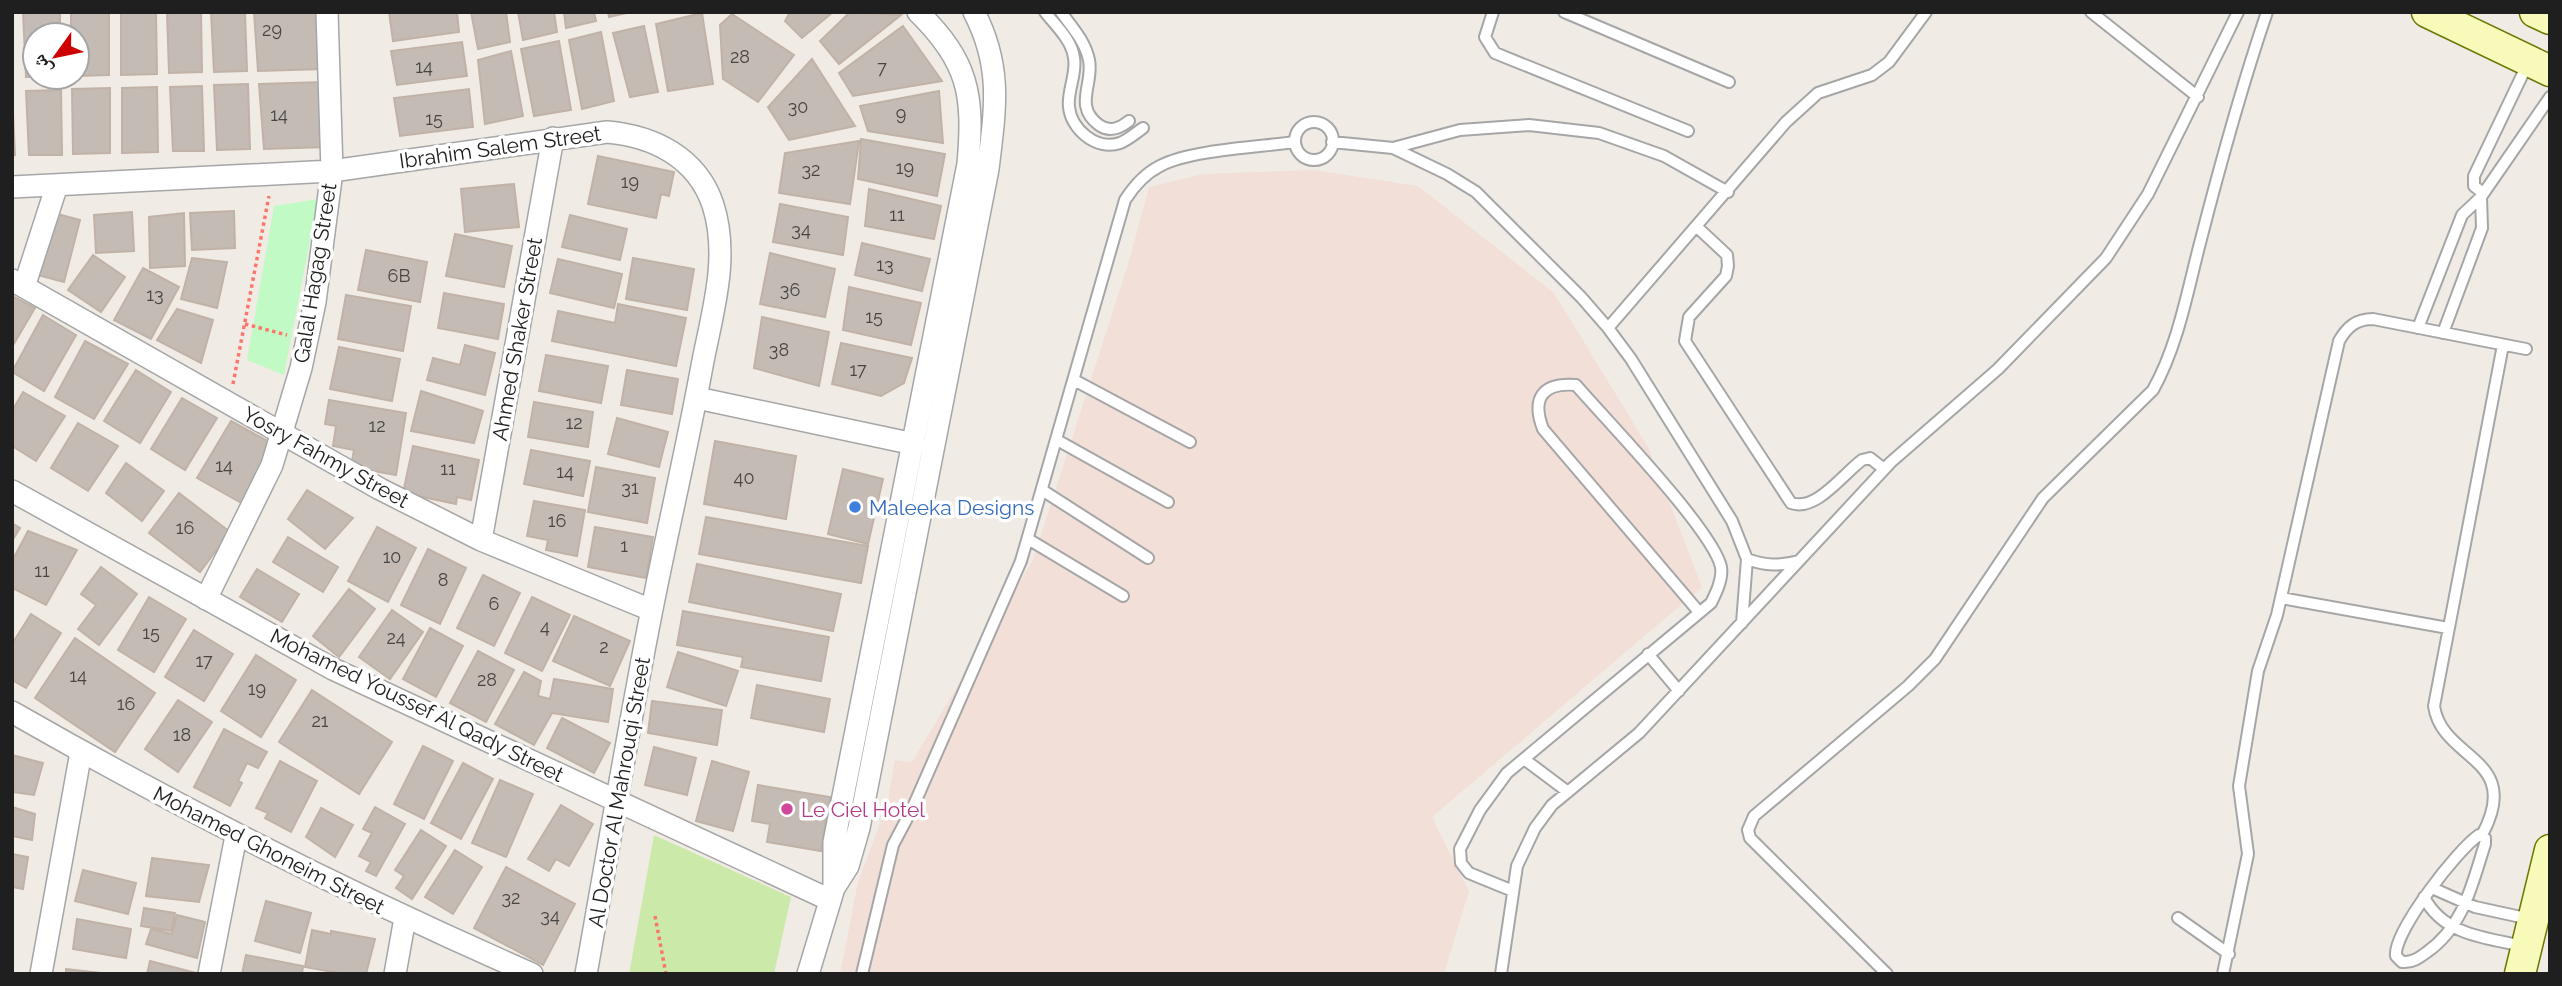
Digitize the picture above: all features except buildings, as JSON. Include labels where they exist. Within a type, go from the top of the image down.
[{"type":"main road","points":[[2427,12],[2540,66]]},
{"type":"main road","points":[[2535,12],[2550,19]]},
{"type":"main road","points":[[2526,947],[2550,850]]},
{"type":"street","name":"Galal Hagag Street","points":[[206,599],[255,502],[283,433],[307,340],[323,249],[332,171],[327,12]]},
{"type":"street","points":[[832,894],[834,842],[968,164],[972,121],[969,90],[962,69],[942,37],[918,12]]},
{"type":"street","points":[[808,974],[832,894],[848,866],[859,828],[988,169],[996,82],[992,56],[974,12]]},
{"type":"street","name":"Ibrahim Salem Street","points":[[12,187],[332,171],[607,132],[634,134],[671,151],[700,179],[712,204],[721,265],[651,610]]},
{"type":"street","name":"Ahmed Shaker Street","points":[[481,540],[554,138]]},
{"type":"street","points":[[18,284],[57,185]]},
{"type":"street","name":"Yosry Fahmy Street","points":[[18,284],[380,489],[481,540],[651,610]]},
{"type":"street","points":[[696,398],[914,444]]},
{"type":"street","name":"Mohamed Youssef Al Qady Street","points":[[12,491],[333,669],[617,802],[832,894]]},
{"type":"street","name":"Al Doctor Al Mahrouqi Street","points":[[586,974],[651,610]]},
{"type":"street","name":"Mohamed Ghoneim Street","points":[[12,712],[236,836],[405,918],[532,974]]},
{"type":"street","points":[[41,974],[81,752]]},
{"type":"street","points":[[209,974],[236,836]]},
{"type":"street","points":[[395,974],[405,918]]},
{"type":"lane","points":[[1045,12],[1068,40],[1074,56],[1068,105],[1073,123],[1085,136],[1105,144],[1120,143],[1143,128]]},
{"type":"lane","points":[[1061,12],[1081,39],[1089,59],[1090,74],[1084,98],[1086,110],[1104,128],[1114,130],[1129,121]]},
{"type":"lane","points":[[1493,12],[1485,37],[1495,53],[1688,131]]},
{"type":"lane","points":[[1563,12],[1729,82]]},
{"type":"lane","points":[[1608,328],[1786,122],[1818,93],[1872,75],[1889,62],[1926,12]]},
{"type":"lane","points":[[2091,12],[2198,97]]},
{"type":"lane","points":[[1500,974],[1517,866],[1535,828],[1552,805],[1639,733],[1884,469],[1998,369],[2106,258],[2148,194],[2238,12]]},
{"type":"lane","points":[[1887,974],[1750,838],[1749,824],[1754,816],[1908,686],[1935,659],[2043,498],[2153,390],[2164,371],[2175,336],[2241,87],[2267,12]]},
{"type":"lane","points":[[2444,333],[2482,228],[2482,195],[2474,186],[2474,176],[2540,66]]},
{"type":"lane","points":[[2418,328],[2456,226],[2469,206],[2482,195],[2550,97]]},
{"type":"lane","points":[[1310,122],[1323,125],[1332,142],[1327,154],[1314,159],[1301,155],[1295,142],[1299,129],[1310,122]]},
{"type":"lane","points":[[1332,142],[1393,148],[1474,129],[1530,125],[1599,133],[1664,156],[1728,192]]},
{"type":"lane","points":[[862,974],[893,845],[919,794],[1028,539],[1125,200],[1140,181],[1162,164],[1295,142]]},
{"type":"lane","points":[[1393,148],[1476,192],[1581,297],[1608,328],[1638,370],[1732,521],[1747,559],[1748,581],[1742,623]]},
{"type":"lane","points":[[1697,227],[1727,255],[1728,266],[1726,276],[1689,317],[1685,341],[1790,503],[1800,506],[1813,503],[1862,460],[1870,458],[1884,469]]},
{"type":"lane","points":[[2223,974],[2248,854],[2239,786],[2261,657],[2281,598],[2339,341],[2346,329],[2364,319],[2526,349]]},
{"type":"lane","points":[[2482,835],[2486,844],[2465,903],[2452,928],[2441,942],[2411,962],[2398,959],[2396,947],[2424,897],[2475,837],[2482,835],[2494,810],[2490,779],[2479,763],[2441,725],[2435,713],[2435,699],[2503,345]]},
{"type":"lane","points":[[1074,380],[1190,442]]},
{"type":"lane","points":[[1513,891],[1469,873],[1461,863],[1461,849],[1480,810],[1507,773],[1711,603],[1722,568],[1707,537],[1576,385],[1558,384],[1542,394],[1536,411],[1543,429],[1699,612]]},
{"type":"lane","points":[[1057,440],[1168,502]]},
{"type":"lane","points":[[1042,490],[1148,558]]},
{"type":"lane","points":[[1028,539],[1123,596]]},
{"type":"lane","points":[[1747,559],[1764,565],[1782,566],[1800,561]]},
{"type":"lane","points":[[2281,598],[2448,628]]},
{"type":"lane","points":[[1648,654],[1679,691]]},
{"type":"lane","points":[[1524,759],[1568,792]]},
{"type":"lane","points":[[2432,888],[2465,903],[2526,947]]},
{"type":"lane","points":[[2424,897],[2435,915],[2452,928],[2526,947]]},
{"type":"lane","points":[[2178,918],[2229,954]]},
{"type":"path","points":[[229,403],[273,174]]},
{"type":"path","points":[[245,324],[307,340]]},
{"type":"path","points":[[655,916],[666,974]]},
{"type":"shaded area","points":[[1313,170],[1418,186],[1554,293],[1648,447],[1702,587],[1432,817],[1469,891],[1444,974],[840,974],[858,882],[887,805],[895,760],[912,762],[1033,560],[1130,258],[1149,187],[1203,174]]},
{"type":"green space","points":[[318,199],[284,375],[247,360],[274,206]]},
{"type":"green space","points":[[654,835],[791,897],[774,974],[629,974]]},
{"type":"place","name":"Maleeka Designs","points":[[855,507]]},
{"type":"place","name":"Le Ciel Hotel","points":[[787,809]]}]
